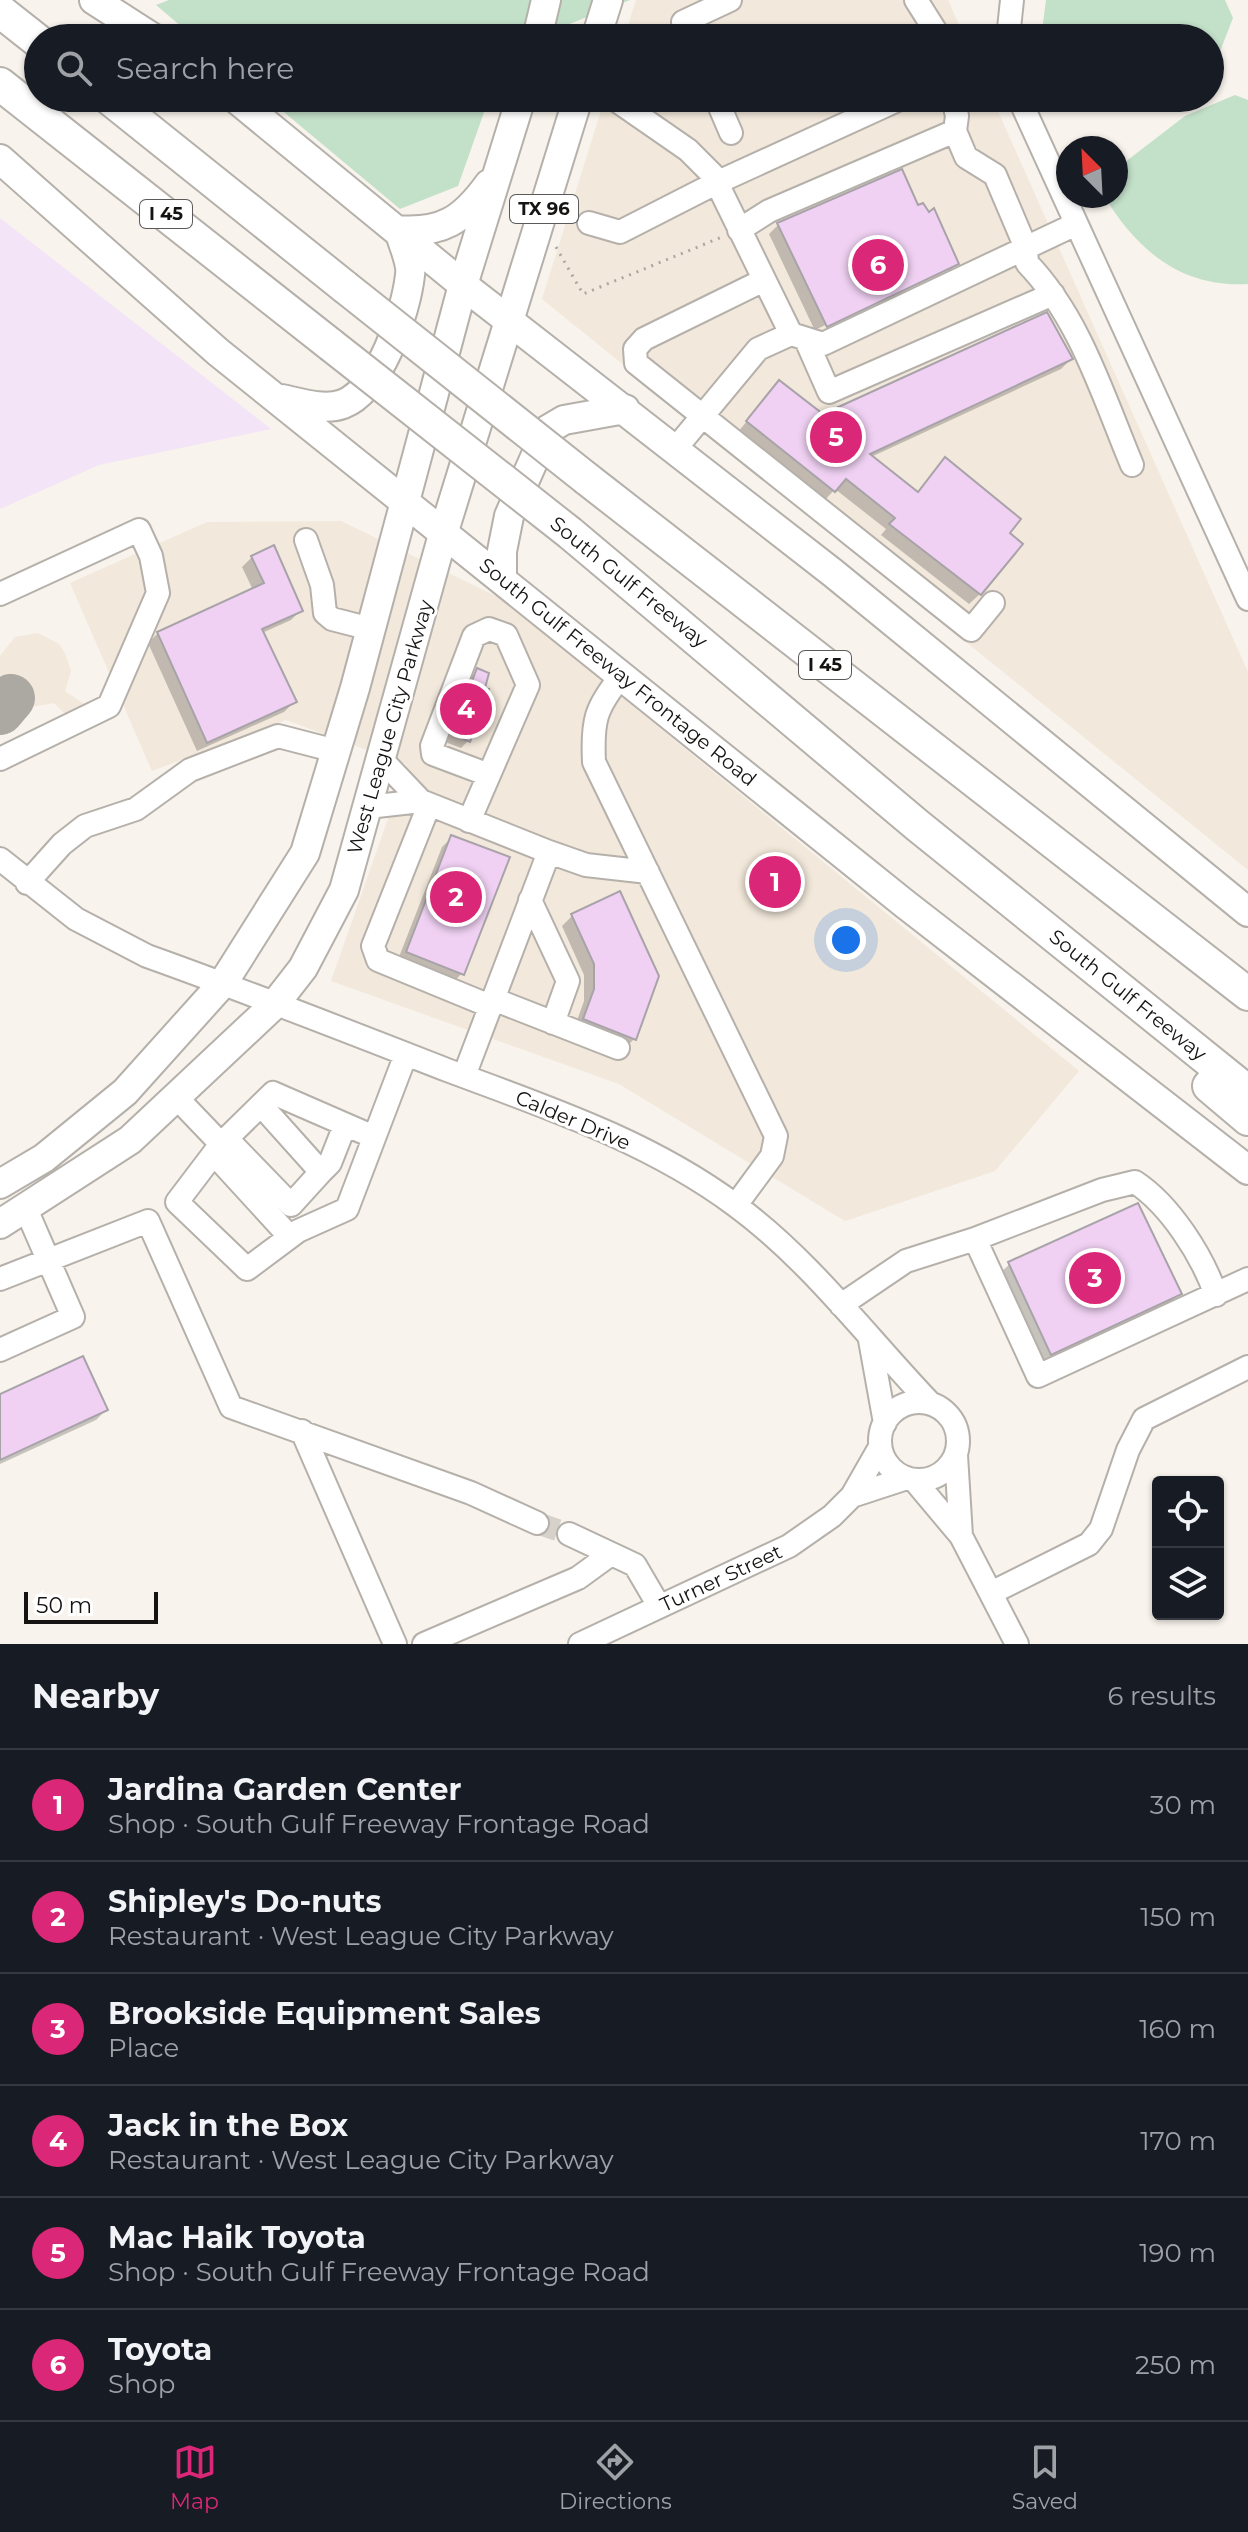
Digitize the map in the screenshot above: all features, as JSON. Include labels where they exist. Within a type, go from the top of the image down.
[{"type":"highway","points":[[0,11],[24,30]]},
{"type":"highway","name":"South Gulf Freeway","points":[[0,84],[24,103]]},
{"type":"highway","name":"South Gulf Freeway","points":[[36,112],[570,533],[836,756],[1248,1092]]},
{"type":"highway","name":"I 45","points":[[126,112],[587,479],[1248,994]]},
{"type":"highway","points":[[836,756],[952,876],[1248,1119]]},
{"type":"highway","points":[[1064,851],[1141,883],[1248,969]]},
{"type":"main road","points":[[94,0],[131,24]]},
{"type":"main road","points":[[540,24],[546,0]]},
{"type":"main road","points":[[600,24],[608,0]]},
{"type":"main road","points":[[252,112],[463,285],[676,448],[1248,912]]},
{"type":"main road","name":"TX 96","points":[[406,501],[463,285],[517,112]]},
{"type":"main road","name":"West League City Parkway","points":[[0,1224],[130,1140],[275,1004],[303,968],[344,890],[444,531],[574,112]]},
{"type":"main road","name":"South Gulf Freeway Frontage Road","points":[[0,159],[218,352],[905,904],[1248,1170]]},
{"type":"main road","points":[[398,232],[415,232],[451,222],[470,210],[499,171]]},
{"type":"main road","points":[[273,396],[308,406],[340,406],[357,397],[386,361],[411,273],[398,232]]},
{"type":"main road","points":[[502,578],[502,551],[509,516],[547,430],[564,420],[625,409]]},
{"type":"main road","points":[[1,1182],[44,1158],[125,1092],[223,983],[305,853],[406,501]]},
{"type":"street","points":[[684,24],[730,0]]},
{"type":"street","points":[[916,0],[931,24]]},
{"type":"street","points":[[1009,24],[1012,0]]},
{"type":"street","points":[[633,112],[688,150],[716,183],[764,280],[829,392],[1053,294]]},
{"type":"street","points":[[722,112],[731,133]]},
{"type":"street","points":[[589,223],[620,232],[716,183],[871,112]]},
{"type":"street","points":[[956,112],[955,131],[966,157],[995,175],[1026,248],[1027,263],[1053,294],[1082,345],[1132,465]]},
{"type":"street","points":[[1025,112],[1074,225],[1248,599]]},
{"type":"street","points":[[739,230],[769,211],[955,131]]},
{"type":"street","points":[[676,448],[758,349],[798,337],[823,344],[1074,225]]},
{"type":"street","points":[[764,280],[644,339],[635,349],[636,363],[971,630],[993,603]]},
{"type":"street","points":[[0,594],[139,530],[151,556],[158,593],[109,706],[0,759]]},
{"type":"street","points":[[306,540],[322,585],[325,613],[332,619],[371,629]]},
{"type":"street","points":[[469,821],[489,775],[528,685],[506,635],[489,629],[474,636],[432,746],[433,754],[489,775]]},
{"type":"street","points":[[622,675],[602,700],[593,724],[594,762],[776,1136],[772,1156],[736,1205]]},
{"type":"street","points":[[27,883],[62,844],[85,826],[136,809],[190,770],[278,736],[336,751]]},
{"type":"street","points":[[382,760],[425,803],[586,865],[648,872]]},
{"type":"street","points":[[368,807],[425,803]]},
{"type":"street","points":[[425,803],[373,946],[378,960],[618,1048]]},
{"type":"street","points":[[607,866],[629,834]]},
{"type":"street","points":[[464,1076],[549,852]]},
{"type":"street","name":"Calder Drive","points":[[0,859],[76,919],[147,956],[608,1131],[697,1178],[770,1233],[930,1403]]},
{"type":"street","points":[[530,900],[568,981],[553,1023]]},
{"type":"street","points":[[177,1202],[247,1269],[290,1237],[347,1209],[406,1054]]},
{"type":"street","points":[[0,1279],[148,1221],[177,1202],[220,1146],[273,1093],[374,1137]]},
{"type":"street","points":[[176,1097],[220,1146],[290,1237]]},
{"type":"street","points":[[261,1105],[321,1172]]},
{"type":"street","points":[[220,1146],[291,1205],[330,1163],[345,1125]]},
{"type":"street","points":[[841,1305],[906,1261],[975,1239],[1102,1190],[1135,1182],[1151,1193],[1166,1212],[1209,1274],[1216,1295]]},
{"type":"street","points":[[0,1350],[73,1317],[26,1209]]},
{"type":"street","points":[[148,1221],[231,1407],[471,1493],[537,1523]]},
{"type":"street","points":[[975,1239],[1038,1376],[1248,1279]]},
{"type":"street","name":"Calder Drive","points":[[870,1340],[885,1423]]},
{"type":"street","points":[[991,1593],[1089,1544],[1101,1529],[1128,1450],[1144,1419],[1248,1367]]},
{"type":"street","points":[[961,1536],[956,1455],[959,1442],[951,1418],[930,1403],[904,1405],[885,1423],[880,1447],[892,1469],[910,1479],[961,1536],[1017,1644]]},
{"type":"street","points":[[302,1431],[395,1644]]},
{"type":"street","name":"Turner Street","points":[[580,1644],[789,1546],[832,1516],[852,1496],[880,1447]]},
{"type":"street","points":[[910,1479],[938,1475],[956,1455]]},
{"type":"street","name":"Turner Street","points":[[852,1496],[910,1479]]},
{"type":"street","points":[[569,1534],[635,1565],[659,1606]]},
{"type":"street","points":[[424,1644],[578,1578],[611,1554]]},
{"type":"path","points":[[554,244],[583,294],[739,230]]},
{"type":"shaded area","points":[[636,0],[948,0],[959,24],[628,24]]},
{"type":"shaded area","points":[[601,112],[998,112],[1248,672],[1248,870],[542,299]]},
{"type":"shaded area","points":[[0,218],[271,429],[99,465],[0,509]]},
{"type":"shaded area","points":[[341,521],[502,599],[1079,1071],[995,1171],[845,1221],[619,1084],[331,981],[407,765],[286,720],[152,771],[70,583],[207,522]]},
{"type":"shaded area","points":[[38,633],[59,644],[65,653],[71,671],[65,691],[84,704],[66,715],[54,703],[31,707],[15,703],[4,715],[0,729],[0,701],[4,695],[0,686],[0,656],[15,637]]},
{"type":"green space","points":[[169,0],[630,0],[569,24],[178,24],[156,5]]},
{"type":"green space","points":[[1046,0],[1225,0],[1233,18],[1224,41],[1224,24],[1043,24]]},
{"type":"green space","points":[[1235,95],[1248,100],[1248,284],[1202,280],[1163,262],[1146,249],[1112,208],[1128,208],[1128,160],[1185,116],[1195,112],[1224,112],[1224,100]]},
{"type":"green space","points":[[284,112],[484,112],[458,186],[400,209]]},
{"type":"building","points":[[902,169],[918,205],[923,203],[929,212],[934,208],[959,264],[827,327],[777,223]]},
{"type":"building","points":[[1047,312],[1073,359],[870,454],[918,492],[945,457],[1021,519],[1010,533],[1023,544],[981,595],[889,524],[895,518],[846,479],[835,492],[746,421],[779,380],[823,414]]},
{"type":"building","points":[[274,545],[303,611],[262,629],[297,702],[207,743],[157,632],[264,583],[251,556]]},
{"type":"building","points":[[477,668],[489,673],[485,688],[489,689],[470,742],[452,734]]},
{"type":"building","points":[[451,835],[510,857],[464,975],[406,952]]},
{"type":"building","points":[[762,858],[801,890],[789,907],[748,874]]},
{"type":"building","points":[[620,891],[659,976],[636,1040],[583,1019],[594,989],[594,964],[571,914]]},
{"type":"building","points":[[1138,1203],[1182,1294],[1051,1355],[1008,1262]]},
{"type":"building","points":[[83,1356],[108,1410],[0,1460],[0,1394]]},
{"type":"taxiway","points":[[0,711],[11,698]]},
{"type":"tunnel","points":[[537,1523],[569,1534]]},
{"type":"place","name":"Toyota","points":[[878,265]]},
{"type":"place","name":"Mac Haik Toyota","points":[[836,437]]},
{"type":"place","name":"Jack in the Box","points":[[466,709]]},
{"type":"place","name":"Jardina Garden Center","points":[[775,882]]},
{"type":"place","name":"Shipley's Do-nuts","points":[[456,897]]},
{"type":"place","name":"Brookside Equipment Sales","points":[[1095,1278]]}]
